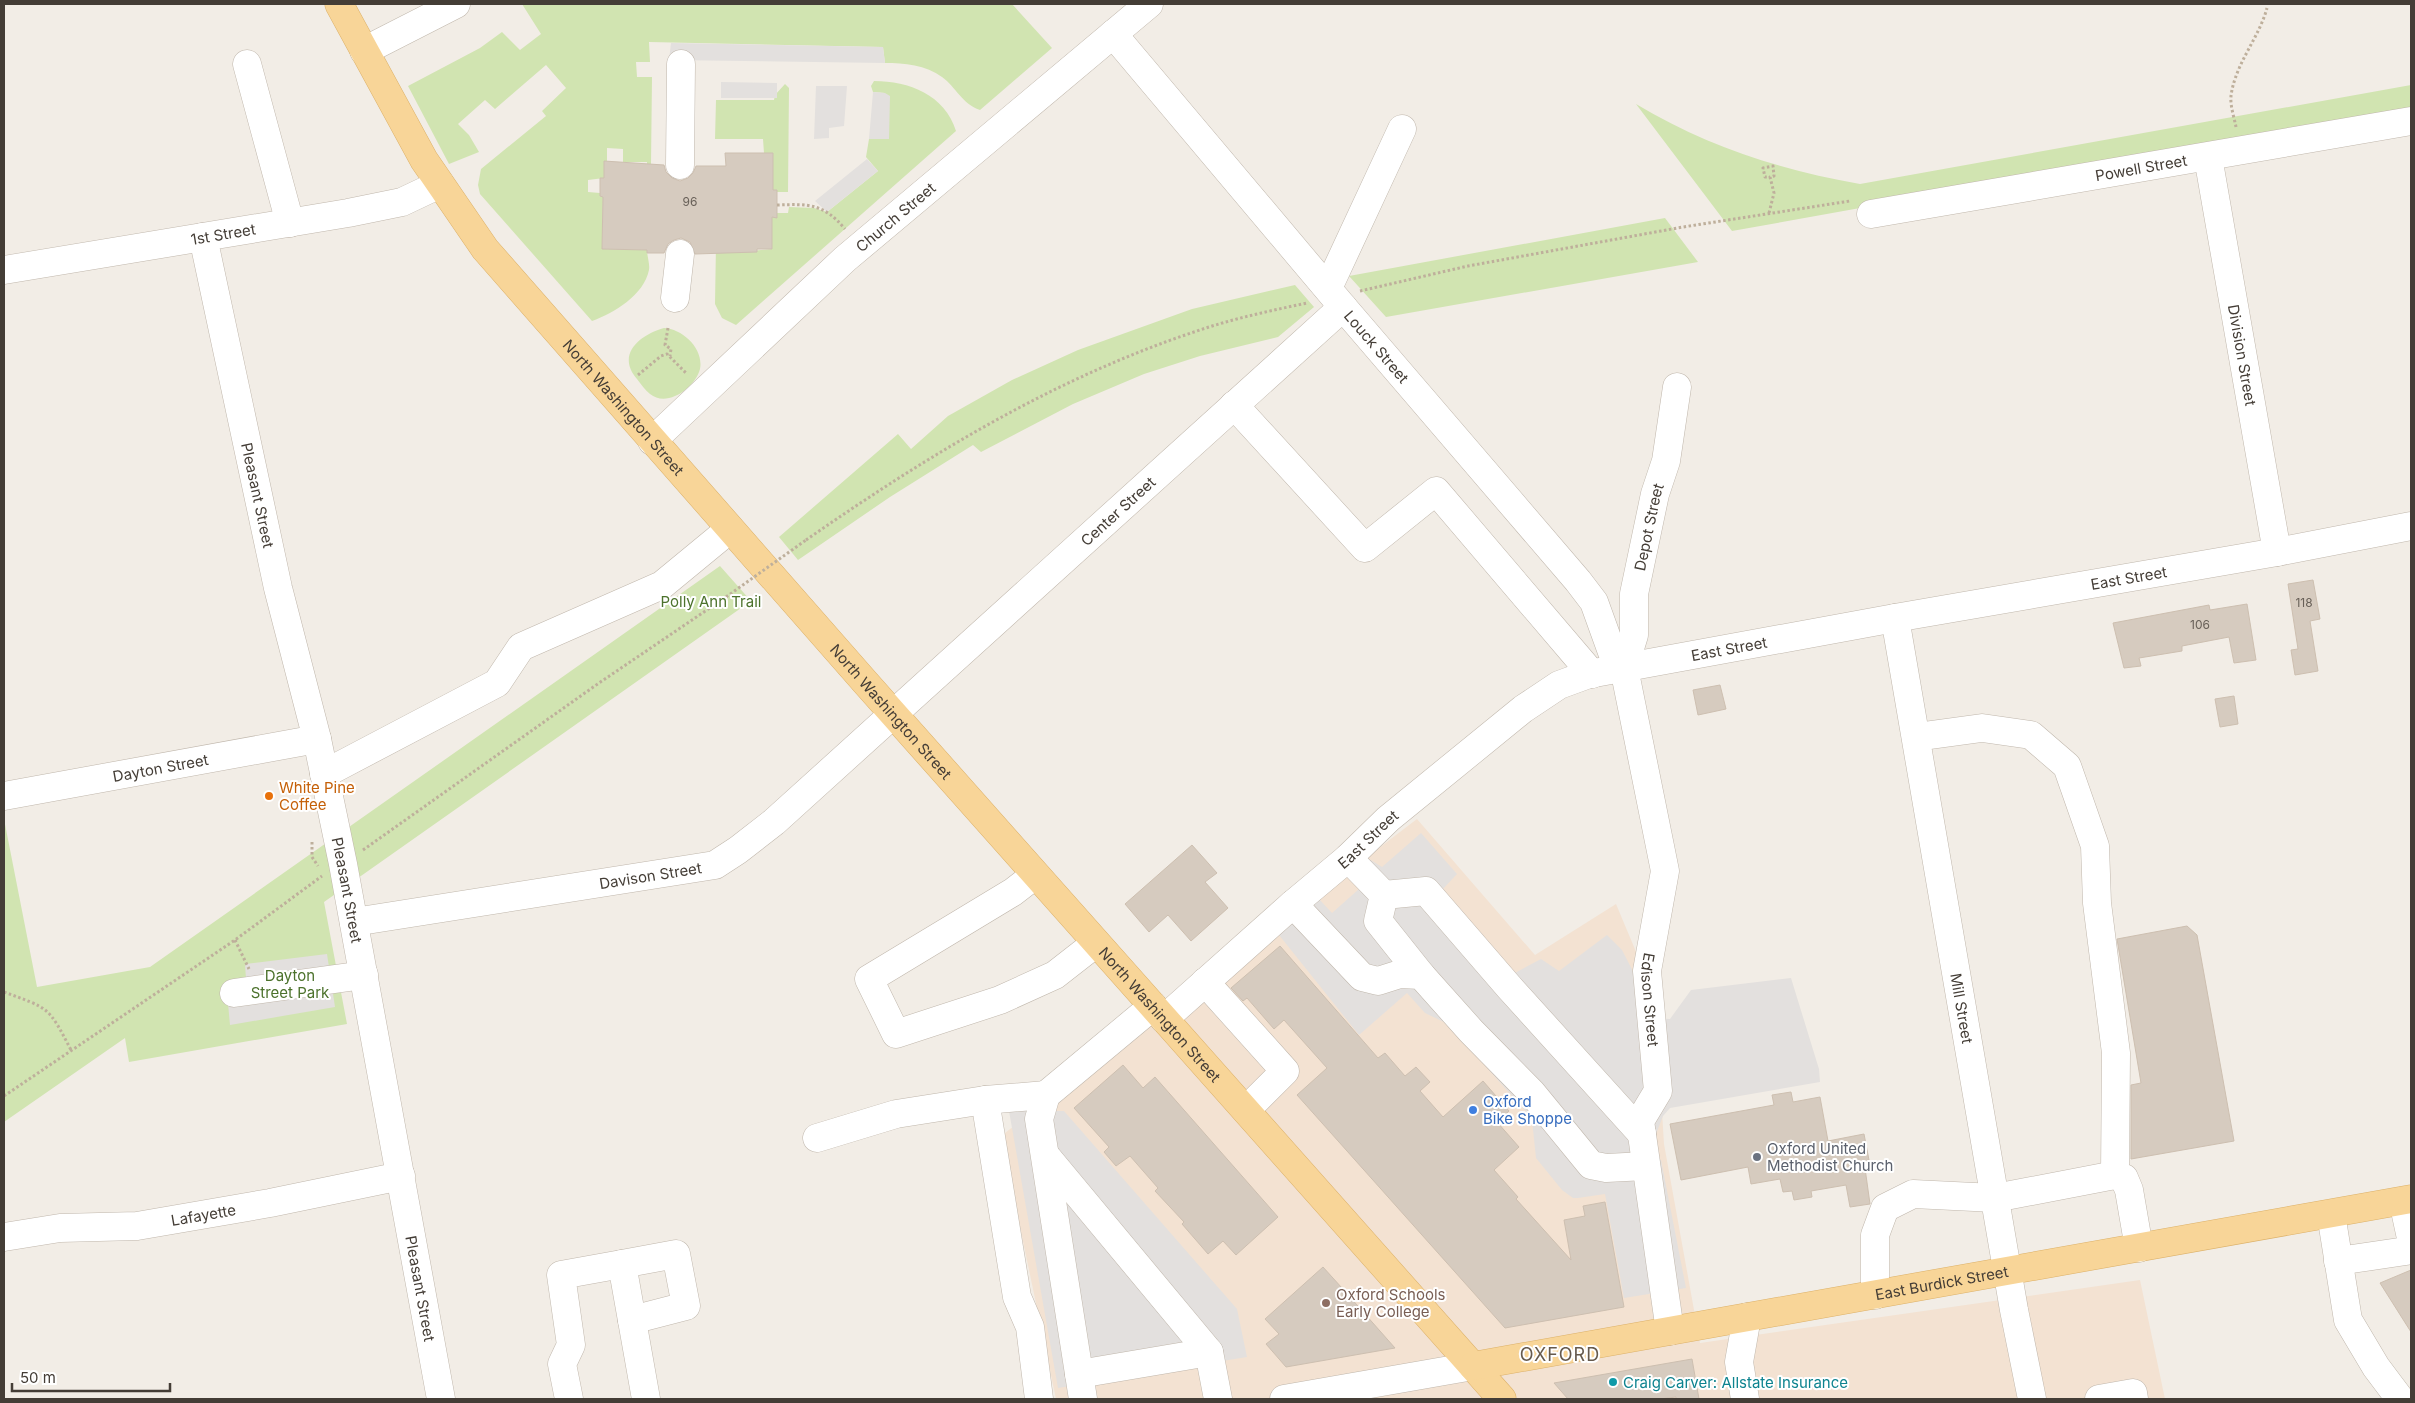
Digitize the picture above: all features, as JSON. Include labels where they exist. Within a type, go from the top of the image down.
[{"type":"main road","name":"North Washington Street","points":[[345,15],[424,160],[485,249],[652,442],[1502,1399]]},
{"type":"main road","name":"East Burdick Street","points":[[1472,1366],[2407,1200]]},
{"type":"street","points":[[364,51],[456,4]]},
{"type":"street","name":"Church Street","points":[[652,442],[845,259],[1149,4]]},
{"type":"street","name":"Louck Street","points":[[1113,34],[1578,581],[1594,602],[1612,652],[1624,668]]},
{"type":"street","points":[[247,64],[290,223]]},
{"type":"street","points":[[680,165],[681,64]]},
{"type":"street","name":"Powell Street","points":[[1863,207],[2208,157],[2411,121]]},
{"type":"street","points":[[1335,297],[1402,129]]},
{"type":"street","name":"Division Street","points":[[2208,157],[2277,552]]},
{"type":"street","name":"1st Street","points":[[4,270],[290,223],[402,202],[440,184]]},
{"type":"street","name":"Pleasant Street","points":[[203,237],[278,588],[324,774],[402,1176],[441,1399]]},
{"type":"street","points":[[675,298],[680,254]]},
{"type":"street","name":"Center Street","points":[[892,713],[1234,405],[1335,297]]},
{"type":"street","name":"Depot Street","points":[[1624,668],[1634,635],[1634,594],[1655,494],[1666,461],[1677,387]]},
{"type":"street","points":[[1234,405],[1365,548],[1436,491],[1592,674]]},
{"type":"street","name":"East Street","points":[[1046,1095],[1158,1012],[1205,982],[1348,858],[1388,819],[1523,709],[1560,685],[1592,674],[1624,668],[1895,618],[2277,552],[2411,526]]},
{"type":"street","points":[[324,774],[497,683],[521,647],[662,584],[730,529]]},
{"type":"street","name":"Mill Street","points":[[1895,618],[1995,1198],[2032,1399]]},
{"type":"street","name":"Edison Street","points":[[1624,668],[1665,870],[1647,971],[1658,1091],[1640,1121],[1670,1331]]},
{"type":"street","name":"Davison Street","points":[[354,922],[715,864],[774,822],[892,713]]},
{"type":"street","points":[[1916,737],[1982,728],[2031,735],[2067,766],[2095,846],[2097,903],[2116,1054],[2114,1176]]},
{"type":"street","name":"Dayton Street","points":[[4,796],[317,740]]},
{"type":"street","points":[[1348,858],[1384,895]]},
{"type":"street","points":[[1035,874],[1013,892],[869,979],[896,1034],[1000,1000],[1055,975],[1096,943]]},
{"type":"street","points":[[1384,895],[1426,891],[1509,987],[1642,1134]]},
{"type":"street","points":[[1384,895],[1378,921],[1421,975],[1471,1031],[1532,1093],[1591,1164],[1606,1168],[1646,1166]]},
{"type":"street","points":[[1293,904],[1362,977],[1378,981],[1400,974],[1421,975]]},
{"type":"street","points":[[234,994],[364,975]]},
{"type":"street","points":[[1205,982],[1284,1070],[1246,1110]]},
{"type":"street","points":[[817,1138],[896,1114],[985,1100],[1046,1095],[1039,1119],[1081,1387],[1209,1352]]},
{"type":"street","points":[[985,1100],[1017,1297],[1030,1327],[1039,1399]]},
{"type":"street","points":[[1045,1155],[1209,1352],[1218,1399]]},
{"type":"street","name":"Lafayette","points":[[4,1237],[60,1228],[137,1226],[270,1203],[402,1176]]},
{"type":"street","points":[[1875,1295],[1875,1235],[1885,1208],[1913,1194],[1995,1198],[2114,1176],[2124,1178],[2130,1190],[2139,1248]]},
{"type":"street","points":[[2407,1200],[2411,1238]]},
{"type":"street","points":[[2331,1214],[2348,1320],[2370,1359],[2400,1399]]},
{"type":"street","points":[[2338,1261],[2406,1252],[2411,1249]]},
{"type":"street","points":[[568,1399],[562,1364],[571,1345],[561,1275],[676,1254],[686,1306],[632,1320]]},
{"type":"street","points":[[622,1264],[646,1399]]},
{"type":"street","points":[[1745,1399],[1739,1362],[1747,1317]]},
{"type":"street","points":[[1284,1399],[1472,1366]]},
{"type":"street","points":[[2099,1399],[2133,1393],[2134,1399]]},
{"type":"path","points":[[2236,130],[2230,98],[2248,50],[2264,22],[2267,8]]},
{"type":"path","points":[[1770,177],[1774,193],[1770,213]]},
{"type":"path","points":[[777,204],[811,204],[834,216],[847,232]]},
{"type":"path","points":[[726,597],[923,461],[991,422],[1062,385],[1122,358],[1194,332],[1239,318],[1468,266],[1770,213],[1863,207]]},
{"type":"path","points":[[668,328],[665,345],[671,349],[670,356]]},
{"type":"path","points":[[638,375],[661,356],[667,354],[687,374]]},
{"type":"path","points":[[312,838],[312,857],[323,876],[325,885]]},
{"type":"path","points":[[4,992],[36,1003],[48,1011],[72,1050]]},
{"type":"shaded area","points":[[671,43],[883,47],[885,63],[669,60]]},
{"type":"shaded area","points":[[721,82],[777,83],[777,98],[721,98]]},
{"type":"shaded area","points":[[816,86],[847,86],[844,126],[829,128],[829,138],[814,139]]},
{"type":"shaded area","points":[[873,92],[885,93],[890,96],[889,139],[869,139]]},
{"type":"shaded area","points":[[867,159],[878,171],[827,212],[815,201]]},
{"type":"shaded area","points":[[1417,819],[1535,955],[1616,904],[1655,997],[1664,1144],[1700,1343],[2140,1280],[2165,1399],[1056,1399],[1001,1136]]},
{"type":"shaded area","points":[[1421,833],[1457,874],[1442,890],[1513,974],[1541,959],[1559,971],[1607,935],[1622,950],[1642,989],[1652,1018],[1670,1019],[1691,990],[1791,978],[1819,1069],[1820,1082],[1670,1108],[1663,1116],[1648,1155],[1650,1162],[1661,1160],[1686,1288],[1624,1298],[1605,1194],[1573,1198],[1562,1190],[1536,1158],[1532,1120],[1448,1024],[1425,1013],[1407,993],[1359,1035],[1279,935],[1319,899],[1332,913],[1359,889],[1349,873],[1369,859],[1382,867]]},
{"type":"shaded area","points":[[327,954],[335,1007],[230,1025],[226,982],[246,979],[245,964]]},
{"type":"shaded area","points":[[1009,1111],[1064,1111],[1237,1309],[1247,1357],[1058,1388]]},
{"type":"green space","points":[[522,4],[1012,4],[1052,48],[980,110],[968,104],[947,81],[936,73],[915,65],[885,63],[883,47],[649,42],[650,62],[636,62],[637,77],[652,77],[651,164],[647,165],[647,162],[623,162],[623,149],[607,148],[607,161],[604,161],[604,178],[588,180],[588,192],[600,193],[600,196],[603,197],[602,249],[647,250],[649,270],[646,279],[635,295],[618,308],[592,321],[480,194],[478,185],[481,169],[546,116],[542,111],[566,88],[546,65],[495,109],[485,100],[458,124],[469,135],[479,152],[449,164],[408,86],[480,48],[502,32],[520,50],[541,34]]},
{"type":"green space","points":[[874,81],[900,84],[924,92],[943,108],[951,119],[956,131],[736,325],[722,318],[715,304],[716,244],[739,252],[772,249],[772,217],[777,217],[777,213],[788,213],[789,207],[814,208],[827,212],[878,171],[866,157],[869,139],[877,139],[885,93],[873,92],[871,86]]},
{"type":"green space","points":[[785,84],[789,88],[788,192],[777,192],[773,190],[773,153],[764,153],[763,139],[715,139],[716,100],[774,100],[775,95]]},
{"type":"green space","points":[[2411,85],[2411,109],[1732,231],[1636,104],[1689,132],[1772,164],[1860,184]]},
{"type":"green space","points":[[1665,218],[1698,262],[1386,317],[1349,276]]},
{"type":"green space","points":[[1295,285],[1314,307],[1278,337],[1200,356],[1144,374],[1073,404],[981,452],[973,445],[890,497],[798,560],[779,537],[898,434],[911,449],[948,416],[1012,380],[1078,350],[1192,309]]},
{"type":"green space","points":[[664,328],[678,332],[691,341],[699,354],[700,369],[692,383],[680,394],[664,399],[657,398],[646,391],[631,370],[629,362],[633,347],[639,341]]},
{"type":"green space","name":"Polly Ann Trail","points":[[720,566],[751,601],[324,902],[347,1024],[129,1062],[125,1038],[4,1122],[4,819],[37,987],[150,967]]},
{"type":"building","points":[[725,153],[773,153],[773,190],[777,190],[777,218],[772,217],[772,249],[757,249],[757,252],[695,254],[690,242],[681,238],[668,244],[664,253],[647,253],[647,250],[602,249],[603,197],[600,196],[600,178],[604,178],[604,161],[664,165],[666,172],[672,178],[680,181],[688,178],[696,166],[726,166]]},
{"type":"building","points":[[2313,580],[2320,619],[2310,621],[2318,671],[2295,675],[2291,650],[2298,649],[2288,584]]},
{"type":"building","points":[[2247,604],[2256,660],[2234,663],[2229,637],[2182,646],[2182,651],[2139,658],[2141,666],[2124,668],[2113,623],[2209,605],[2210,610]]},
{"type":"building","points":[[1720,685],[1726,709],[1698,715],[1693,690]]},
{"type":"building","points":[[2234,696],[2238,724],[2220,727],[2215,699]]},
{"type":"building","points":[[1192,845],[1217,873],[1205,882],[1228,908],[1191,941],[1168,915],[1149,932],[1125,904]]},
{"type":"building","points":[[2187,926],[2197,935],[2234,1141],[2131,1159],[2131,1085],[2141,1083],[2117,939]]},
{"type":"building","points":[[1280,946],[1378,1058],[1385,1053],[1405,1076],[1416,1067],[1430,1082],[1420,1091],[1443,1117],[1483,1081],[1509,1111],[1497,1122],[1519,1147],[1494,1170],[1518,1197],[1516,1199],[1571,1260],[1564,1220],[1585,1216],[1583,1206],[1605,1202],[1624,1307],[1505,1328],[1297,1095],[1327,1068],[1284,1020],[1274,1029],[1247,998],[1243,1001],[1231,988]]},
{"type":"building","points":[[1123,1065],[1143,1088],[1155,1077],[1278,1217],[1236,1255],[1223,1241],[1208,1254],[1182,1224],[1184,1222],[1155,1191],[1158,1188],[1130,1156],[1116,1166],[1104,1152],[1109,1147],[1074,1108]]},
{"type":"building","name":"Oxford United Methodist Church","points":[[1791,1092],[1793,1102],[1820,1097],[1828,1141],[1864,1134],[1869,1160],[1864,1161],[1870,1204],[1850,1207],[1846,1185],[1811,1191],[1812,1197],[1794,1200],[1792,1191],[1783,1192],[1780,1179],[1751,1184],[1748,1167],[1681,1180],[1670,1124],[1774,1105],[1772,1095]]},
{"type":"building","points":[[1323,1267],[1395,1348],[1286,1367],[1266,1344],[1279,1334],[1265,1319]]},
{"type":"building","points":[[2411,1270],[2411,1332],[2380,1283]]},
{"type":"building","name":"Craig Carver: Allstate Insurance","points":[[1692,1359],[1699,1399],[1676,1399],[1676,1397],[1660,1399],[1568,1399],[1554,1383]]},
{"type":"place","name":"White Pine Coffee","points":[[269,796]]},
{"type":"place","name":"Oxford Bike Shoppe","points":[[1473,1110]]},
{"type":"place","name":"Oxford United Methodist Church","points":[[1757,1157]]},
{"type":"place","name":"Oxford Schools Early College","points":[[1326,1303]]},
{"type":"place","name":"Craig Carver: Allstate Insurance","points":[[1613,1382]]},
{"type":"district","name":"OXFORD","points":[[1560,1354]]},
{"type":"park label","name":"Dayton Street Park","points":[[290,984]]}]
